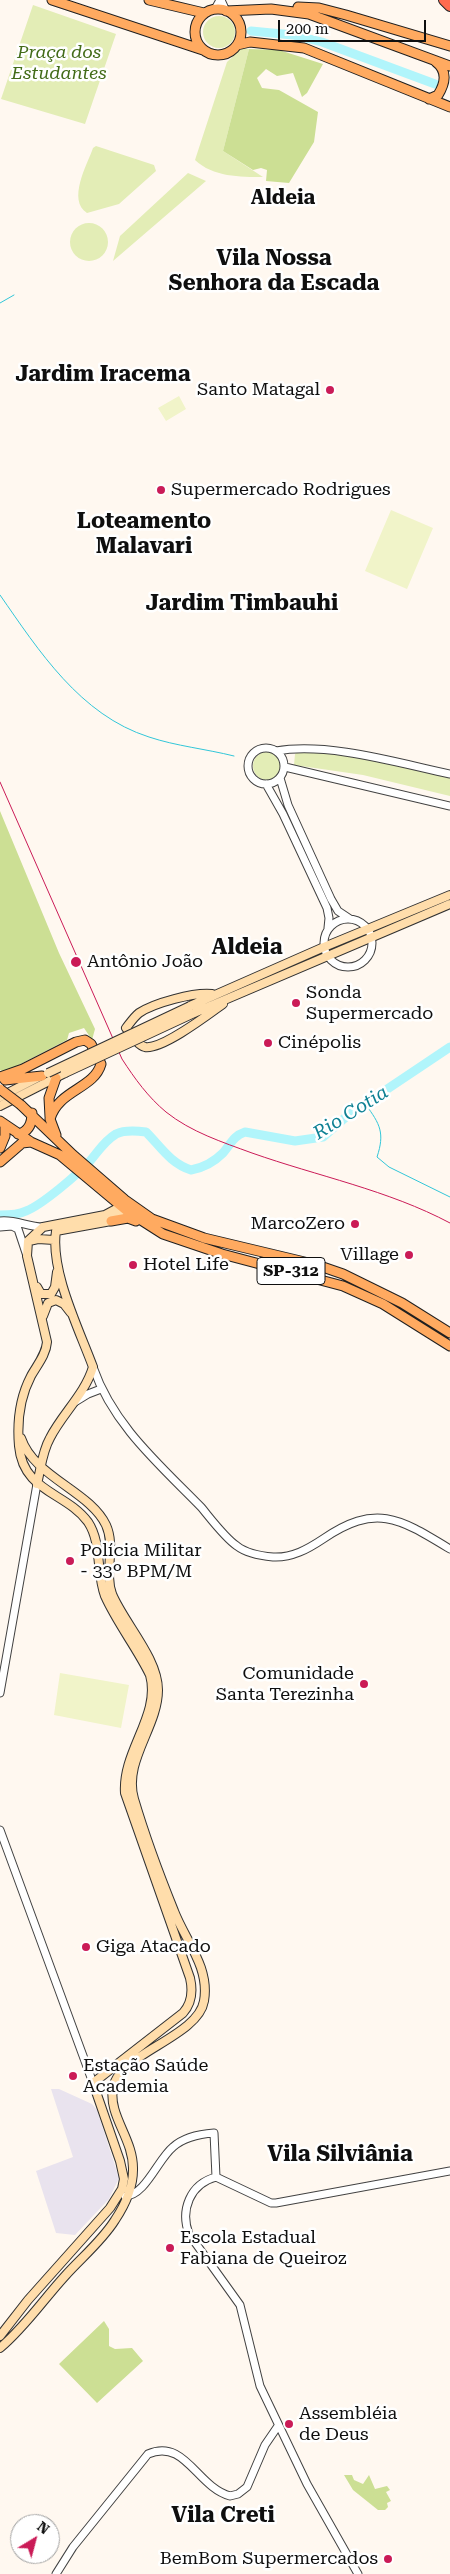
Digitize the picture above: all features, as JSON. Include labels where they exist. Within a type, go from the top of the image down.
[{"type":"main road","points":[[52,0],[214,55],[222,55],[237,45],[250,42],[304,48],[450,107]]},
{"type":"main road","points":[[149,0],[204,13]]},
{"type":"main road","points":[[203,50],[196,41],[194,33],[197,22],[204,13],[215,9],[226,11],[281,6],[319,8],[450,46]]},
{"type":"main road","points":[[254,9],[309,14],[450,66]]},
{"type":"main road","points":[[226,11],[235,17],[240,27],[237,45]]},
{"type":"main road","points":[[435,61],[440,65],[447,78],[445,92],[450,103]]},
{"type":"main road","points":[[429,99],[438,95],[447,78]]},
{"type":"main road","points":[[0,1078],[49,1076],[65,1073],[192,1009],[214,994],[450,895]]},
{"type":"main road","points":[[0,1097],[192,1009],[235,995],[428,911],[450,904]]},
{"type":"main road","points":[[214,994],[192,995],[161,1004],[140,1013],[126,1028],[144,1047],[153,1046],[188,1027],[235,995]]},
{"type":"main road","points":[[0,1078],[30,1066],[76,1042],[85,1040],[91,1044],[101,1064],[99,1069],[92,1078],[61,1099],[52,1111],[50,1119]]},
{"type":"main road","points":[[0,1106],[49,1076]]},
{"type":"main road","points":[[49,1076],[50,1119],[60,1142]]},
{"type":"main road","name":"SP-312","points":[[0,1090],[32,1114],[60,1142],[70,1158],[142,1222],[185,1244],[343,1286],[383,1304],[450,1346]]},
{"type":"main road","points":[[18,1134],[26,1131],[30,1126],[32,1114]]},
{"type":"main road","points":[[0,1148],[5,1136],[3,1123]]},
{"type":"main road","name":"SP-312","points":[[3,1123],[31,1142],[70,1158]]},
{"type":"main road","points":[[0,1162],[22,1144],[31,1142]]},
{"type":"main road","points":[[52,1240],[56,1231],[108,1218],[124,1204]]},
{"type":"main road","name":"SP-312","points":[[124,1204],[176,1229],[317,1265],[343,1274],[402,1303],[450,1333]]},
{"type":"main road","points":[[142,1222],[128,1218],[108,1218],[43,1227],[28,1241],[27,1256],[46,1334],[46,1349],[26,1387],[19,1431],[19,1448],[24,1464],[37,1484],[77,1511],[88,1523],[96,1544],[105,1594],[139,1653],[152,1686],[151,1703],[132,1753],[128,1784],[129,1809],[190,1978]]},
{"type":"main road","points":[[37,1484],[49,1438],[90,1377],[93,1367],[58,1267],[52,1240],[43,1227]]},
{"type":"main road","points":[[28,1241],[52,1240]]},
{"type":"main road","points":[[31,1273],[41,1294],[51,1294],[56,1287],[58,1267]]},
{"type":"main road","points":[[42,1318],[48,1303],[56,1300],[64,1304],[75,1319]]},
{"type":"main road","points":[[0,2348],[18,2331],[114,2222],[128,2196],[133,2168],[132,2155],[126,2134],[114,2111],[113,2090],[116,2079],[132,2063],[197,2016],[205,1999],[198,1962],[190,1941],[174,1913],[128,1784],[157,1703],[158,1684],[150,1661],[111,1592],[110,1541],[107,1528],[100,1514],[41,1465],[26,1450],[19,1431]]},
{"type":"main road","points":[[93,1532],[107,1528]]},
{"type":"main road","points":[[96,1544],[110,1541]]},
{"type":"main road","points":[[0,2336],[28,2300],[118,2195],[124,2179],[123,2171],[92,2083],[187,2008],[192,1990],[188,1959],[194,1957],[198,1962]]},
{"type":"main road","points":[[100,2076],[107,2079],[113,2090]]},
{"type":"main road","points":[[98,2098],[113,2090]]},
{"type":"street","points":[[215,9],[220,0]]},
{"type":"street","points":[[220,0],[226,11]]},
{"type":"street","points":[[291,748],[284,764],[280,778],[288,805],[338,911],[360,922],[368,929],[371,937],[370,953],[360,964],[350,967],[339,966],[327,956],[324,947],[324,937],[328,928],[329,918],[327,908],[284,814],[266,784],[252,776],[249,761],[260,749],[270,748],[276,751],[284,764],[450,806]]},
{"type":"street","points":[[276,751],[291,748],[370,757],[450,774]]},
{"type":"street","points":[[266,784],[280,778]]},
{"type":"street","points":[[328,928],[340,920],[350,918]]},
{"type":"street","points":[[0,1221],[13,1221],[28,1227],[43,1227]]},
{"type":"street","points":[[0,1226],[12,1226],[18,1229],[27,1256]]},
{"type":"street","points":[[93,1367],[108,1404],[128,1432],[236,1546],[264,1556],[285,1556],[308,1549],[353,1521],[370,1518],[402,1522],[450,1549]]},
{"type":"street","points":[[71,1405],[82,1396],[101,1389]]},
{"type":"street","points":[[0,1693],[37,1484]]},
{"type":"street","points":[[0,1831],[92,2083]]},
{"type":"street","points":[[118,2195],[128,2196],[142,2187],[174,2146],[189,2138],[214,2133],[216,2177]]},
{"type":"street","points":[[216,2177],[271,2203],[276,2203],[336,2194],[450,2172]]},
{"type":"street","points":[[216,2177],[199,2186],[189,2198],[184,2214],[186,2226],[189,2234],[240,2305],[260,2386],[278,2426],[331,2530],[358,2574]]},
{"type":"street","points":[[56,2574],[73,2547],[148,2454],[168,2450],[186,2462],[207,2484],[230,2496],[238,2494],[246,2487],[265,2445],[278,2426]]},
{"type":"shaded area","points":[[51,2089],[59,2089],[92,2104],[97,2110],[119,2178],[109,2199],[75,2235],[56,2233],[36,2171],[73,2157]]},
{"type":"green space","name":"Praça dos Estudantes","points":[[33,5],[116,34],[85,124],[1,99]]},
{"type":"green space","points":[[219,16],[225,17],[230,21],[234,26],[234,38],[230,43],[225,47],[219,48],[213,47],[208,43],[204,38],[203,32],[204,26],[208,21],[213,17]]},
{"type":"green space","points":[[242,48],[249,49],[223,151],[263,177],[218,173],[202,166],[195,160],[227,62]]},
{"type":"green space","points":[[249,49],[279,50],[323,64],[307,93],[302,97],[293,73],[277,76],[266,69],[257,78],[262,88],[279,90],[318,112],[314,142],[289,183],[266,181],[267,170],[261,168],[253,170],[223,151]]},
{"type":"green space","points":[[96,146],[154,165],[156,171],[119,204],[87,213],[81,207],[79,200],[80,182],[93,148]]},
{"type":"green space","points":[[188,173],[206,181],[113,261],[120,236]]},
{"type":"green space","points":[[89,223],[102,229],[108,242],[102,255],[89,261],[76,255],[70,242],[76,229]]},
{"type":"green space","points":[[179,396],[186,409],[166,421],[158,408]]},
{"type":"green space","points":[[391,510],[433,528],[407,589],[365,571]]},
{"type":"green space","points":[[301,750],[369,758],[450,776],[450,796],[363,775],[294,765],[295,754]]},
{"type":"green space","points":[[267,752],[277,756],[281,766],[277,776],[267,780],[257,776],[253,766],[257,756]]},
{"type":"green space","points":[[0,811],[59,953],[95,1029],[92,1040],[84,1028],[69,1033],[67,1040],[5,1072],[0,1070]]},
{"type":"green space","points":[[60,1673],[129,1685],[121,1728],[54,1715]]},
{"type":"green space","points":[[104,2321],[109,2329],[109,2346],[115,2349],[132,2348],[143,2361],[97,2403],[59,2364]]},
{"type":"green space","points":[[344,2475],[352,2475],[354,2480],[363,2484],[369,2475],[375,2489],[387,2486],[390,2490],[386,2492],[391,2501],[387,2503],[388,2507],[385,2510],[378,2510],[353,2490]]},
{"type":"waterway","points":[[251,31],[293,35],[322,42],[435,84]]},
{"type":"waterway","points":[[0,303],[14,295]]},
{"type":"waterway","points":[[0,595],[30,638],[63,679],[102,713],[124,727],[149,737],[234,756]]},
{"type":"waterway","name":"Rio Cotia","points":[[0,1215],[20,1213],[33,1208],[60,1189],[90,1161],[108,1140],[119,1133],[131,1131],[146,1132],[171,1159],[191,1170],[204,1166],[216,1159],[235,1138],[245,1132],[295,1141],[323,1137],[347,1116],[450,1047]]},
{"type":"waterway","points":[[366,1105],[380,1129],[381,1141],[377,1157],[389,1167],[450,1197]]},
{"type":"railway","points":[[0,782],[122,1059],[142,1087],[159,1106],[196,1131],[218,1140],[252,1153],[377,1192],[426,1211],[450,1223]]},
{"type":"place","name":"Santo Matagal","points":[[330,390]]},
{"type":"place","name":"Supermercado Rodrigues","points":[[161,490]]},
{"type":"place","name":"Antônio João","points":[[76,962]]},
{"type":"place","name":"Sonda Supermercado","points":[[296,1003]]},
{"type":"place","name":"Cinépolis","points":[[268,1043]]},
{"type":"place","name":"MarcoZero","points":[[355,1224]]},
{"type":"place","name":"Village","points":[[409,1255]]},
{"type":"place","name":"Hotel Life","points":[[133,1265]]},
{"type":"place","name":"Polícia Militar - 33º BPM/M","points":[[70,1561]]},
{"type":"place","name":"Comunidade Santa Terezinha","points":[[364,1684]]},
{"type":"place","name":"Giga Atacado","points":[[86,1947]]},
{"type":"place","name":"Estação Saúde Academia","points":[[73,2076]]},
{"type":"place","name":"Escola Estadual Fabiana de Queiroz","points":[[170,2248]]},
{"type":"place","name":"Assembléia de Deus","points":[[289,2424]]},
{"type":"place","name":"BemBom Supermercados","points":[[388,2559]]},
{"type":"district","name":"Aldeia","points":[[283,198]]},
{"type":"district","name":"Vila Nossa Senhora da Escada","points":[[274,272]]},
{"type":"district","name":"Jardim Iracema","points":[[103,375]]},
{"type":"district","name":"Loteamento Malavari","points":[[144,534]]},
{"type":"district","name":"Jardim Timbauhi","points":[[242,604]]},
{"type":"district","name":"Aldeia","points":[[247,948]]},
{"type":"district","name":"Vila Silviânia","points":[[340,2155]]},
{"type":"district","name":"Vila Creti","points":[[223,2516]]}]
